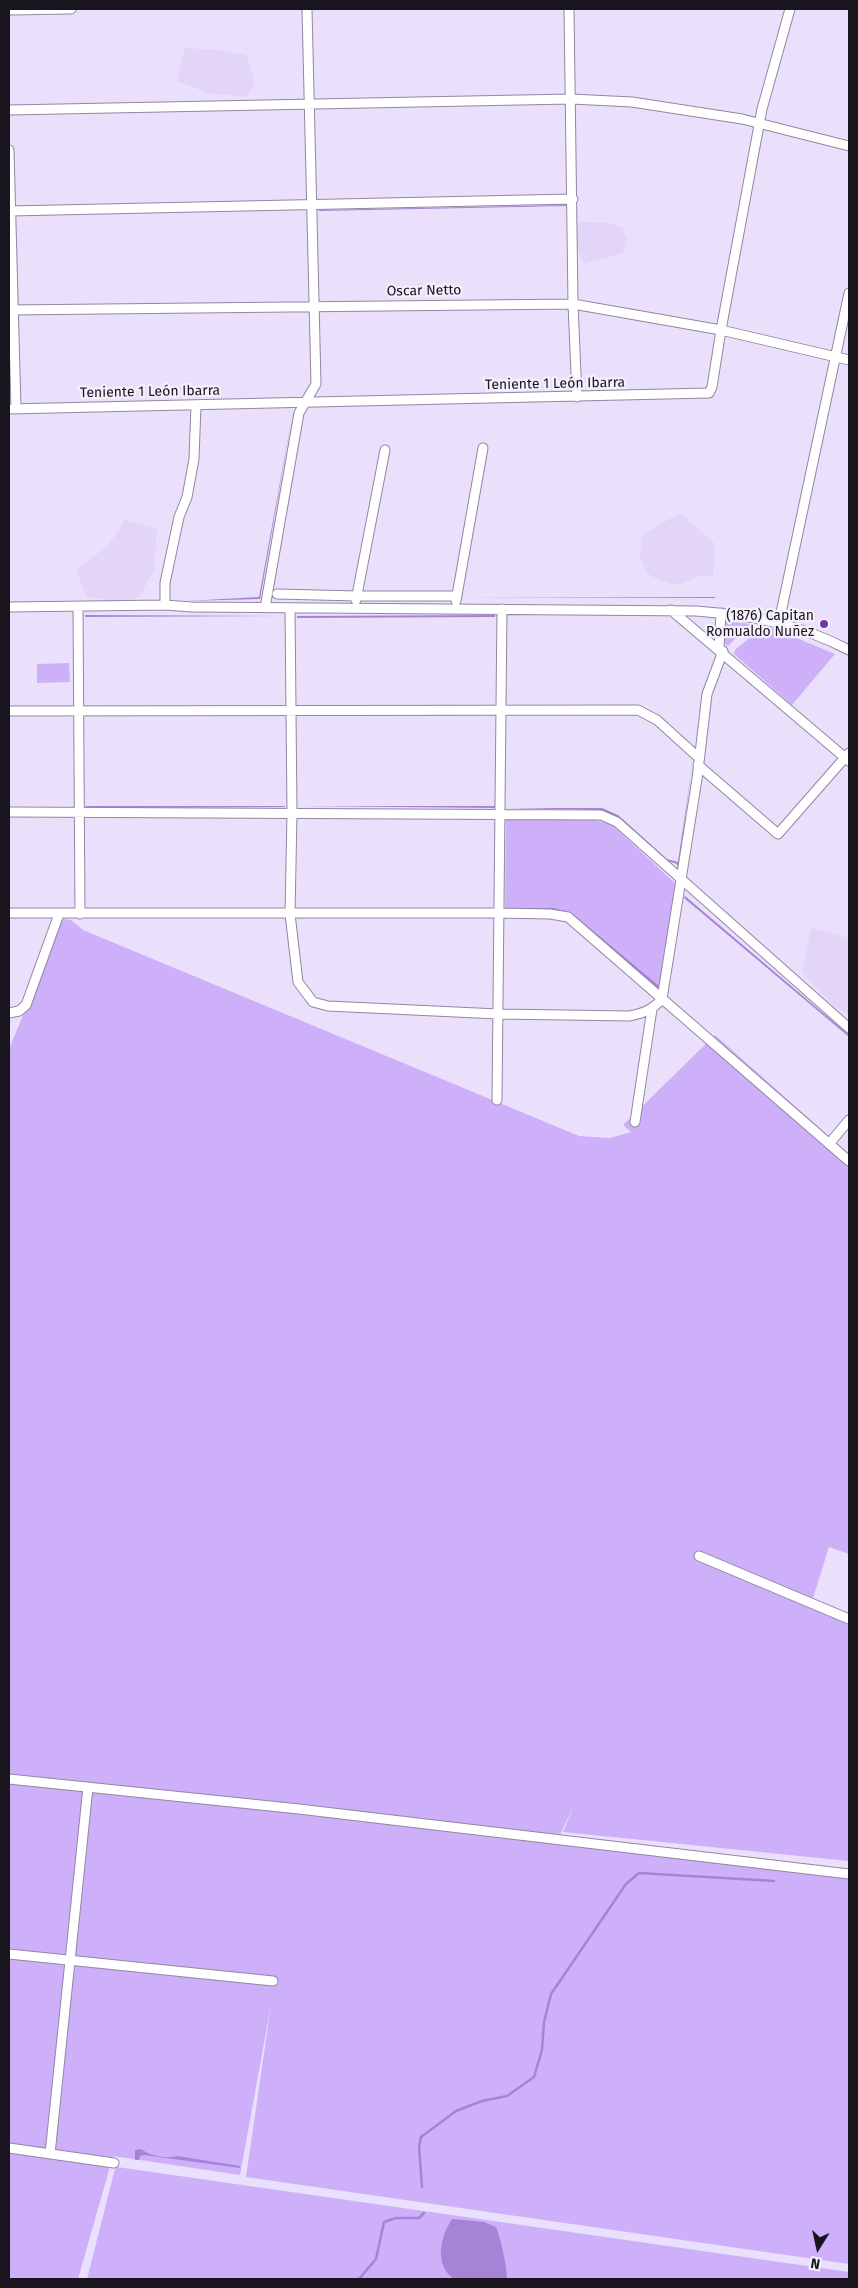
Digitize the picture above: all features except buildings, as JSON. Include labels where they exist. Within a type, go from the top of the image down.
[{"type":"street","points":[[9,10],[70,9]]},
{"type":"street","points":[[265,608],[273,593],[299,413],[316,384],[307,9]]},
{"type":"street","points":[[569,9],[573,304],[577,397]]},
{"type":"street","name":"Teniente 1 León Ibarra","points":[[12,409],[709,393],[712,387],[759,123],[790,9]]},
{"type":"street","points":[[9,110],[571,99],[632,102],[759,123],[849,146]]},
{"type":"street","points":[[9,150],[12,409]]},
{"type":"street","points":[[9,211],[573,199]]},
{"type":"street","points":[[779,622],[849,293]]},
{"type":"street","name":"Oscar Netto","points":[[10,310],[573,304],[721,330],[849,360]]},
{"type":"street","points":[[165,604],[165,583],[179,518],[187,497],[194,459],[196,405]]},
{"type":"street","points":[[455,608],[483,448]]},
{"type":"street","points":[[354,608],[385,450]]},
{"type":"street","points":[[273,593],[356,596],[457,596]]},
{"type":"street","points":[[9,607],[165,604],[192,607],[265,608],[671,610],[721,613],[779,622],[826,638],[849,650]]},
{"type":"street","points":[[78,607],[80,914]]},
{"type":"street","points":[[290,608],[292,813],[290,914],[298,982],[313,1002],[328,1006],[498,1014],[629,1016],[645,1013],[662,999],[708,694],[721,650],[721,613]]},
{"type":"street","points":[[498,1100],[502,609]]},
{"type":"street","points":[[9,711],[638,710],[657,720],[778,834],[848,757],[671,610]]},
{"type":"street","points":[[9,812],[601,815],[616,822],[849,1028]]},
{"type":"street","points":[[9,913],[499,913],[550,914],[568,917],[849,1161]]},
{"type":"street","points":[[9,1014],[19,1011],[26,1005],[59,914]]},
{"type":"street","points":[[635,1122],[652,1009]]},
{"type":"street","points":[[829,1144],[849,1120]]},
{"type":"street","points":[[699,1556],[849,1619]]},
{"type":"street","points":[[9,1779],[299,1809],[849,1874]]},
{"type":"street","points":[[50,2154],[88,1787]]},
{"type":"street","points":[[9,1954],[273,1981]]},
{"type":"street","points":[[9,2148],[114,2163]]},
{"type":"shaded area","points":[[185,48],[220,50],[246,55],[255,83],[247,97],[208,93],[177,81]]},
{"type":"shaded area","points":[[566,206],[319,211],[319,210]]},
{"type":"shaded area","points":[[585,222],[610,223],[622,227],[627,239],[623,253],[584,264],[575,242],[576,224]]},
{"type":"shaded area","points":[[293,411],[260,599],[186,601],[259,597]]},
{"type":"shaded area","points":[[680,513],[715,544],[713,577],[702,575],[680,584],[673,584],[651,576],[646,571],[640,558],[642,535]]},
{"type":"shaded area","points":[[125,520],[157,529],[154,571],[139,597],[119,602],[86,597],[76,569],[108,546]]},
{"type":"shaded area","points":[[465,597],[715,597],[715,598]]},
{"type":"shaded area","points":[[85,615],[284,616],[85,617]]},
{"type":"shaded area","points":[[495,615],[495,617],[297,618],[297,616]]},
{"type":"shaded area","points":[[727,621],[750,624],[728,646],[725,644],[724,624]]},
{"type":"shaded area","points":[[763,627],[775,629],[835,654],[792,705],[734,654],[735,650]]},
{"type":"shaded area","points":[[69,663],[70,682],[37,683],[37,664]]},
{"type":"shaded area","points":[[693,759],[678,869],[677,864],[668,861],[616,816],[602,810],[507,808],[602,808],[618,815],[667,859],[678,862]]},
{"type":"shaded area","points":[[86,806],[285,806],[285,807],[86,808]]},
{"type":"shaded area","points":[[297,806],[495,806],[495,808]]},
{"type":"shaded area","points":[[506,818],[591,819],[611,824],[676,884],[659,988],[572,915],[553,910],[505,909]]},
{"type":"shaded area","points":[[675,884],[676,885],[664,956]]},
{"type":"shaded area","points":[[685,896],[849,1035],[849,1037],[684,898]]},
{"type":"shaded area","points":[[506,908],[554,908],[573,914],[659,986],[658,989],[572,915],[554,909]]},
{"type":"shaded area","points":[[63,919],[71,920],[83,930],[579,1136],[610,1138],[631,1132],[623,1125],[715,1035],[849,1154],[849,1554],[829,1547],[813,1598],[849,1613],[849,1861],[563,1832],[574,1805],[559,1837],[9,1777],[9,1049]]},
{"type":"shaded area","points":[[811,928],[849,938],[849,1016],[833,1005],[802,972]]},
{"type":"shaded area","points":[[9,1779],[849,1876],[849,2264],[246,2177],[271,2005],[240,2175],[113,2156],[78,2279],[9,2279]]},
{"type":"shaded area","points":[[141,2149],[158,2156],[177,2156],[240,2166],[240,2168],[144,2155],[140,2156],[139,2160],[135,2160],[135,2150]]},
{"type":"shaded area","points":[[117,2167],[849,2272],[849,2279],[87,2279]]},
{"type":"shaded area","points":[[452,2219],[484,2222],[496,2227],[500,2238],[507,2279],[454,2279],[448,2273],[441,2259],[441,2250],[444,2234]]},
{"type":"waterway","points":[[422,2187],[419,2147],[421,2137],[456,2111],[482,2101],[507,2096],[534,2077],[542,2050],[544,2022],[551,1994],[626,1884],[639,1873],[774,1881]]},
{"type":"waterway","points":[[359,2279],[376,2259],[384,2222],[396,2218],[419,2218],[424,2213]]},
{"type":"place","name":"(1876) Capitan Romualdo Nuñez","points":[[824,624]]}]
